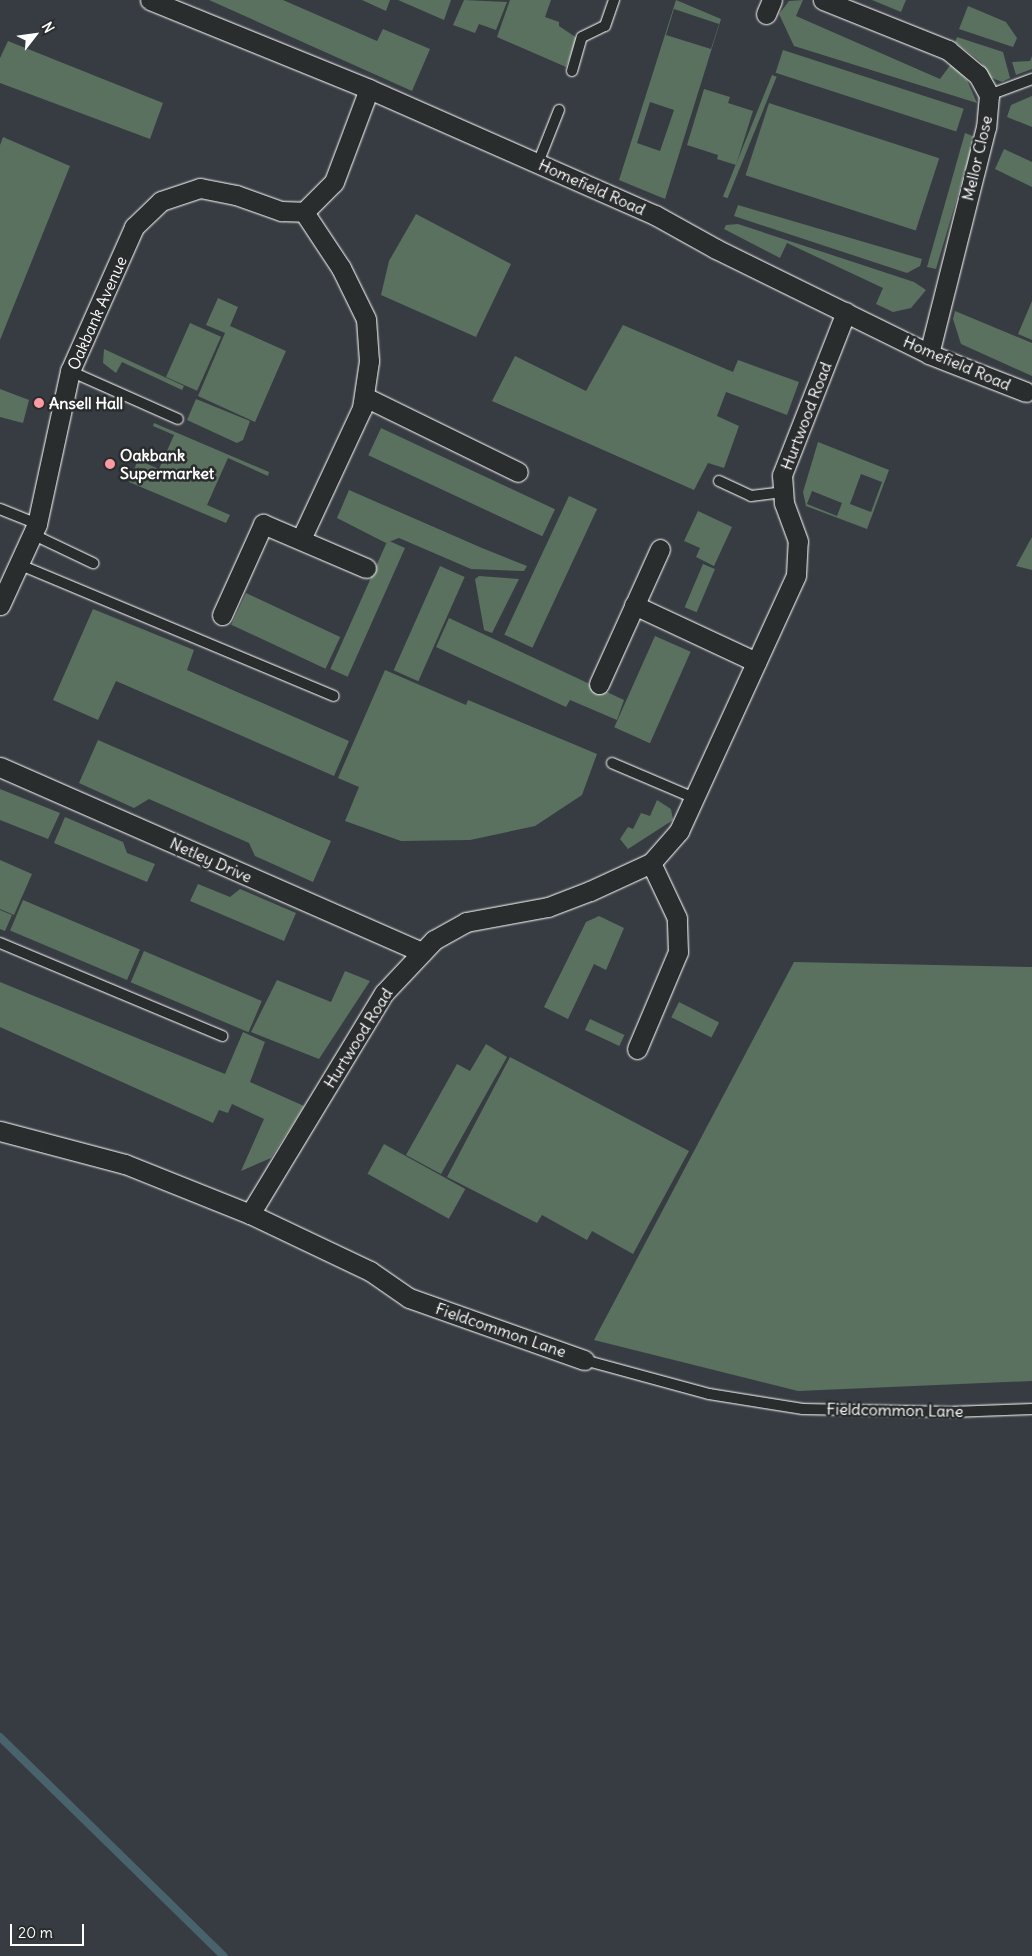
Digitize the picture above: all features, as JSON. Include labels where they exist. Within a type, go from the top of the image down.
[{"type":"street","name":"Homefield Road","points":[[150,0],[172,4],[655,214],[716,249],[929,354],[1026,392]]},
{"type":"street","name":"Mellor Close","points":[[823,0],[948,50],[978,75],[989,95],[986,127],[929,354]]},
{"type":"street","points":[[300,538],[365,397],[369,361],[366,319],[341,268],[304,212],[334,182],[369,89]]},
{"type":"street","name":"Oakbank Avenue","points":[[0,605],[34,528],[70,371],[134,227],[161,201],[200,188],[236,195],[281,211],[304,212]]},
{"type":"street","name":"Hurtwood Road","points":[[250,1214],[384,993],[434,940],[466,922],[548,907],[650,863],[679,831],[796,575],[798,541],[783,492],[782,475],[846,312]]},
{"type":"street","points":[[365,397],[518,472]]},
{"type":"street","points":[[222,615],[264,524],[366,568]]},
{"type":"street","points":[[599,684],[660,549]]},
{"type":"street","points":[[634,605],[756,662]]},
{"type":"street","name":"Netley Drive","points":[[0,767],[422,952]]},
{"type":"street","points":[[637,1049],[678,952],[677,918],[650,863]]},
{"type":"street","name":"Fieldcommon Lane","points":[[0,1131],[125,1164],[250,1214],[370,1270],[409,1298],[584,1360]]},
{"type":"lane","points":[[572,70],[582,37],[605,26],[614,0]]},
{"type":"lane","points":[[989,95],[1032,79]]},
{"type":"lane","points":[[538,163],[559,110]]},
{"type":"lane","points":[[70,371],[178,419]]},
{"type":"lane","points":[[718,481],[751,496],[783,492]]},
{"type":"lane","points":[[0,508],[94,562]]},
{"type":"lane","points":[[18,564],[334,696]]},
{"type":"lane","points":[[612,763],[694,798]]},
{"type":"lane","points":[[0,943],[222,1036]]},
{"type":"lane","name":"Fieldcommon Lane","points":[[584,1360],[709,1394],[803,1410],[951,1412],[1032,1409]]},
{"type":"green space","points":[[209,0],[283,0],[377,41],[383,29],[430,49],[412,91]]},
{"type":"green space","points":[[362,0],[390,0],[386,11]]},
{"type":"green space","points":[[398,0],[451,0],[444,20]]},
{"type":"green space","points":[[464,0],[507,2],[496,30],[479,24],[475,33],[453,25]]},
{"type":"green space","points":[[510,0],[551,0],[545,17],[559,22],[559,26],[577,38],[566,67],[497,37]]},
{"type":"green space","points":[[676,0],[721,19],[665,199],[619,180]],"holes":[[[674,9],[719,24],[711,49],[666,35]],[[650,102],[674,110],[660,151],[637,143]]]},
{"type":"green space","points":[[803,0],[796,16],[940,79],[951,64],[967,80],[977,103],[794,46],[779,14],[789,1]]},
{"type":"green space","points":[[872,0],[906,0],[901,12]]},
{"type":"green space","points":[[968,6],[1006,22],[1017,38],[1013,47],[959,29]]},
{"type":"green space","points":[[957,37],[1003,52],[1010,78],[1002,82],[990,77],[981,62],[955,42]]},
{"type":"green space","points":[[8,41],[163,103],[150,139],[0,83],[0,58]]},
{"type":"green space","points":[[783,50],[964,109],[956,132],[776,73]]},
{"type":"green space","points":[[1032,56],[1032,69],[1016,75],[1012,62],[1030,61]]},
{"type":"green space","points":[[772,75],[777,77],[728,198],[723,196]]},
{"type":"green space","points":[[704,89],[730,97],[728,103],[753,111],[736,165],[717,159],[718,155],[687,145]]},
{"type":"green space","points":[[1032,96],[1032,127],[1007,117],[1011,105]]},
{"type":"green space","points":[[769,103],[939,158],[916,231],[746,175]]},
{"type":"green space","points":[[965,133],[975,137],[936,269],[927,267]]},
{"type":"green space","points":[[3,137],[70,166],[0,340],[0,145]]},
{"type":"green space","points":[[1004,149],[1032,162],[1032,187],[995,169]]},
{"type":"green space","points":[[738,205],[922,259],[920,266],[907,273],[734,216]]},
{"type":"green space","points":[[416,214],[511,264],[476,337],[381,295],[389,261]]},
{"type":"green space","points":[[738,224],[914,282],[926,290],[911,308],[893,312],[876,304],[883,288],[787,243],[780,258],[724,229],[726,225]]},
{"type":"green space","points":[[218,298],[238,307],[230,326],[286,351],[255,422],[198,396],[225,333],[206,325]]},
{"type":"green space","points":[[1032,301],[1032,340],[1018,334]]},
{"type":"green space","points":[[955,311],[1032,343],[1032,376],[961,344],[953,319]]},
{"type":"green space","points":[[190,323],[221,337],[197,391],[166,377]]},
{"type":"green space","points":[[623,325],[733,372],[738,360],[799,382],[787,415],[726,392],[717,416],[739,426],[724,468],[708,463],[694,490],[492,401],[515,356],[586,391]]},
{"type":"green space","points":[[104,349],[184,386],[182,390],[122,362],[116,373],[103,363]]},
{"type":"green space","points":[[0,389],[29,400],[23,423],[0,417]]},
{"type":"green space","points":[[196,399],[250,421],[243,440],[237,443],[187,420]]},
{"type":"green space","points":[[154,423],[269,472],[268,476],[228,458],[207,505],[230,515],[226,523],[129,482],[138,460],[159,469],[174,435],[153,426]]},
{"type":"green space","points":[[381,428],[555,509],[542,536],[368,455]]},
{"type":"green space","points":[[818,442],[889,470],[867,529],[806,506],[803,492]],"holes":[[[861,474],[882,482],[871,512],[850,504]],[[812,491],[842,503],[837,516],[807,504]]]},
{"type":"green space","points":[[349,490],[527,566],[524,571],[471,569],[399,538],[386,543],[337,518]]},
{"type":"green space","points":[[569,496],[597,509],[532,648],[504,635]]},
{"type":"green space","points":[[698,511],[732,527],[714,566],[696,557],[700,548],[684,541]]},
{"type":"green space","points":[[1032,537],[1032,570],[1016,566]]},
{"type":"green space","points":[[388,540],[405,548],[348,677],[330,669]]},
{"type":"green space","points":[[703,564],[715,569],[697,612],[685,607]]},
{"type":"green space","points":[[440,566],[465,577],[418,681],[394,670]]},
{"type":"green space","points":[[479,576],[519,579],[492,633],[484,630],[475,579]]},
{"type":"green space","points":[[246,593],[340,637],[325,669],[231,625]]},
{"type":"green space","points":[[93,609],[194,650],[187,670],[349,741],[334,776],[116,681],[98,720],[53,700]]},
{"type":"green space","points":[[449,618],[624,700],[617,720],[570,700],[566,707],[436,647]]},
{"type":"green space","points":[[655,636],[691,652],[650,743],[614,727]]},
{"type":"green space","points":[[385,670],[466,705],[468,700],[597,754],[582,795],[535,826],[470,840],[401,841],[345,821],[359,787],[338,778]]},
{"type":"green space","points":[[98,740],[331,841],[313,882],[255,856],[249,843],[149,799],[134,808],[79,783]]},
{"type":"green space","points":[[0,789],[60,813],[48,839],[0,820]]},
{"type":"green space","points":[[657,800],[671,809],[673,820],[628,849],[620,839],[628,827],[633,829],[641,813],[650,816]]},
{"type":"green space","points":[[65,817],[123,842],[127,853],[155,864],[147,882],[54,843]]},
{"type":"green space","points":[[0,860],[32,874],[14,915],[0,909]]},
{"type":"green space","points":[[198,884],[230,897],[240,889],[296,913],[284,941],[190,901]]},
{"type":"green space","points":[[23,900],[140,950],[127,980],[10,930]]},
{"type":"green space","points":[[0,910],[12,915],[5,931],[0,929]]},
{"type":"green space","points":[[599,916],[624,928],[606,970],[594,964],[568,1019],[544,1007],[586,922]]},
{"type":"green space","points":[[144,951],[262,1001],[249,1032],[131,982]]},
{"type":"green space","points":[[794,962],[1032,967],[1032,1381],[798,1391],[594,1340]]},
{"type":"green space","points":[[345,971],[370,981],[319,1059],[251,1032],[277,980],[331,1002]]},
{"type":"green space","points":[[0,982],[225,1074],[243,1032],[265,1042],[250,1082],[304,1106],[271,1158],[241,1171],[264,1119],[232,1104],[228,1113],[219,1110],[213,1123],[0,1027]]},
{"type":"green space","points":[[679,1002],[719,1022],[711,1038],[671,1017]]},
{"type":"green space","points":[[590,1019],[624,1035],[619,1046],[585,1030]]},
{"type":"green space","points":[[486,1044],[507,1057],[441,1174],[406,1155],[457,1064],[470,1071]]},
{"type":"green space","points":[[510,1057],[689,1151],[633,1254],[592,1231],[587,1240],[542,1215],[537,1223],[447,1177]]},
{"type":"green space","points":[[384,1144],[465,1189],[449,1219],[368,1174]]},
{"type":"waterway","points":[[0,1737],[224,1956]]},
{"type":"place","name":"Ansell Hall","points":[[39,403]]},
{"type":"place","name":"Oakbank Supermarket","points":[[110,464]]}]
